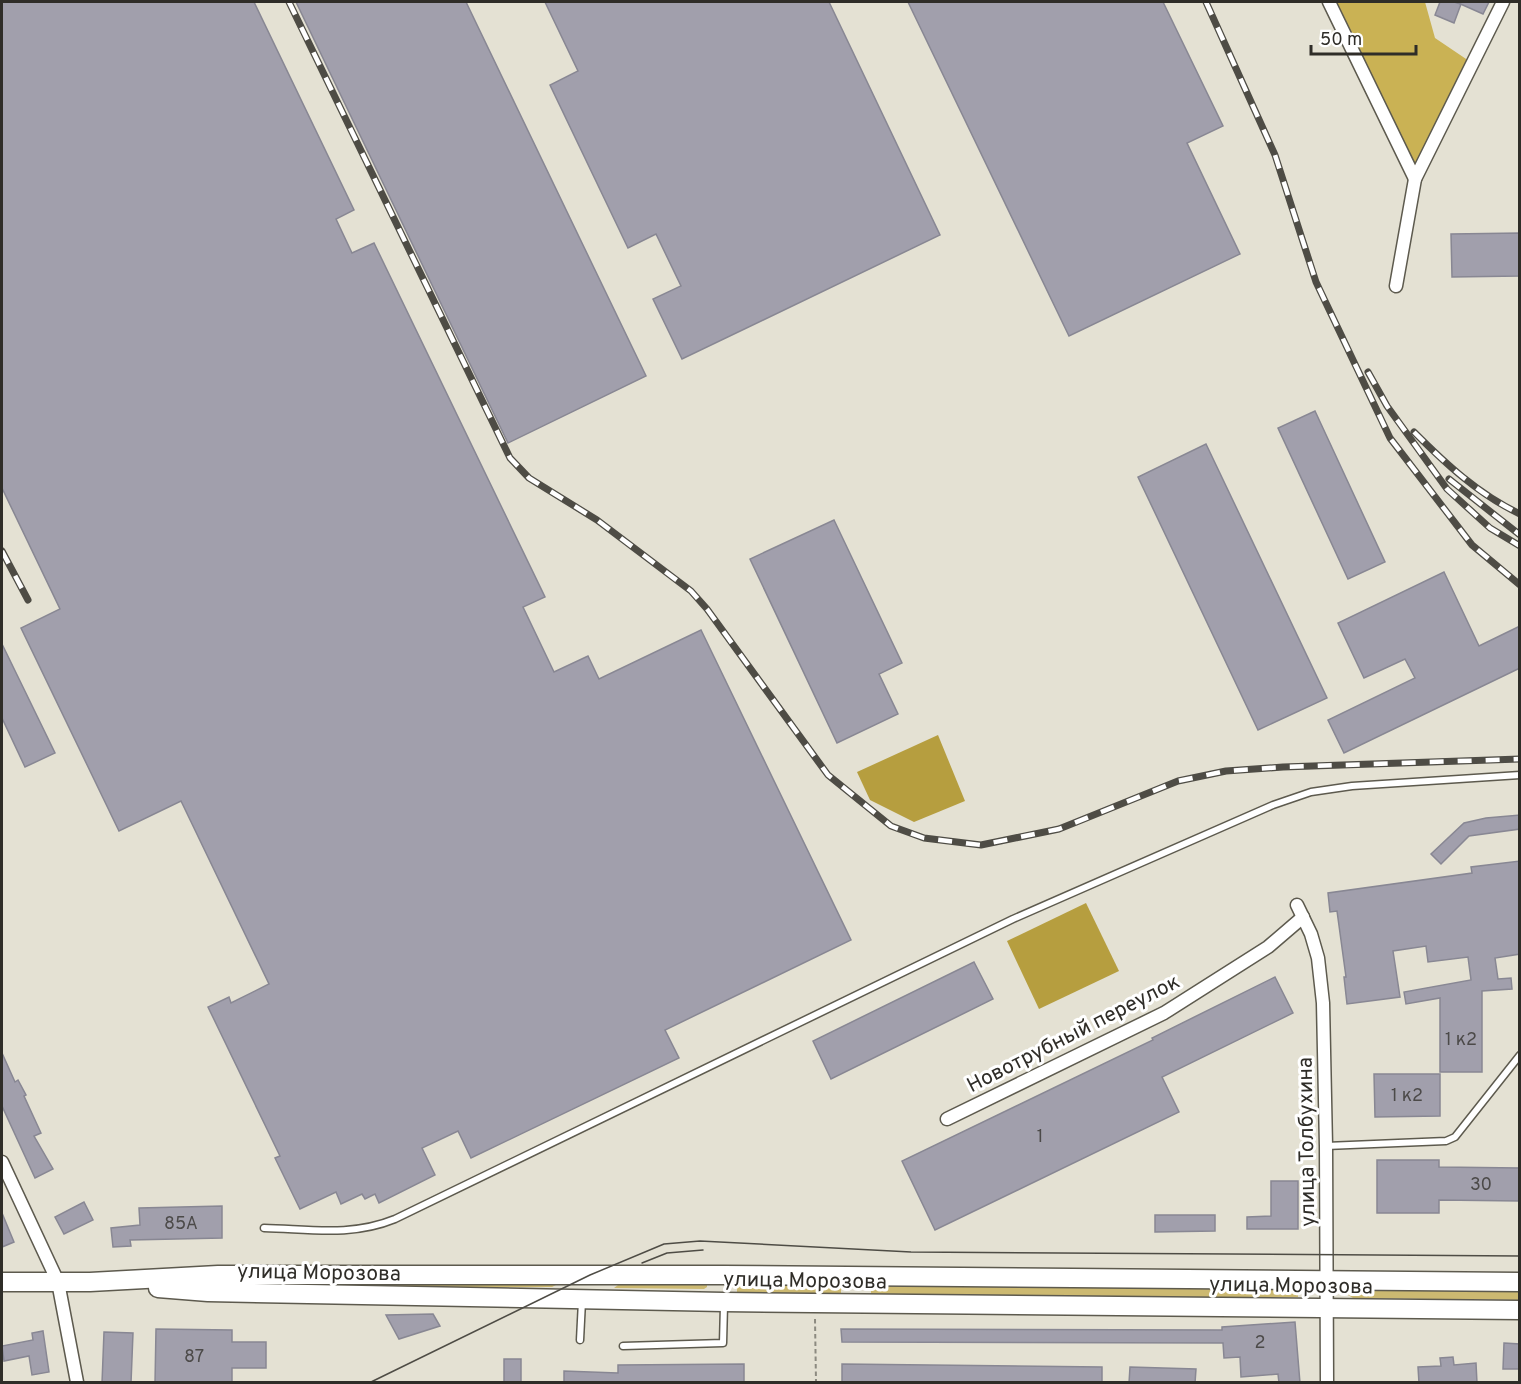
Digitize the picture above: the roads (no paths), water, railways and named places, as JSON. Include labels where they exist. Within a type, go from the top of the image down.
[{"type":"main road","name":"улица Морозова","points":[[2,1282],[90,1282],[218,1275],[723,1275],[1520,1282]]},
{"type":"main road","points":[[723,1275],[724,1302]]},
{"type":"main road","points":[[857,1276],[858,1303]]},
{"type":"main road","name":"улица Морозова","points":[[90,1282],[208,1292],[724,1302],[1520,1310]]},
{"type":"street","points":[[1329,2],[1415,179]]},
{"type":"street","points":[[1396,286],[1415,179],[1503,2]]},
{"type":"street","name":"улица Толбухина","points":[[1297,905],[1311,934],[1322,981],[1326,1146],[1327,1383]]},
{"type":"street","name":"Новотрубный переулок","points":[[947,1119],[1164,1013],[1268,947],[1303,917]]},
{"type":"street","points":[[2,1162],[58,1282],[77,1383]]},
{"type":"lane","points":[[264,1228],[358,1230],[377,1227],[395,1220],[1013,919],[1215,829],[1295,797],[1325,789],[1352,786],[1520,775]]},
{"type":"lane","points":[[1326,1146],[1446,1141],[1455,1137],[1520,1054]]},
{"type":"lane","points":[[580,1340],[582,1299]]},
{"type":"lane","points":[[623,1346],[723,1343],[724,1302]]},
{"type":"tram line","points":[[371,1382],[590,1275],[664,1244],[700,1241],[911,1252],[1520,1256]]},
{"type":"tram line","points":[[642,1263],[667,1253],[703,1250]]},
{"type":"railway","points":[[289,2],[510,458],[529,478],[597,520],[691,591],[707,609],[828,775],[891,826],[924,838],[981,845],[1059,829],[1178,781],[1226,771],[1520,759]]},
{"type":"railway","points":[[1206,2],[1275,155],[1316,282],[1390,438],[1472,545],[1520,585]]},
{"type":"railway","points":[[1368,372],[1387,406],[1447,489],[1490,528],[1520,546]]},
{"type":"railway","points":[[1414,432],[1463,478],[1520,514]]},
{"type":"railway","points":[[1449,479],[1520,535]]},
{"type":"railway","points":[[2,551],[28,600]]}]
